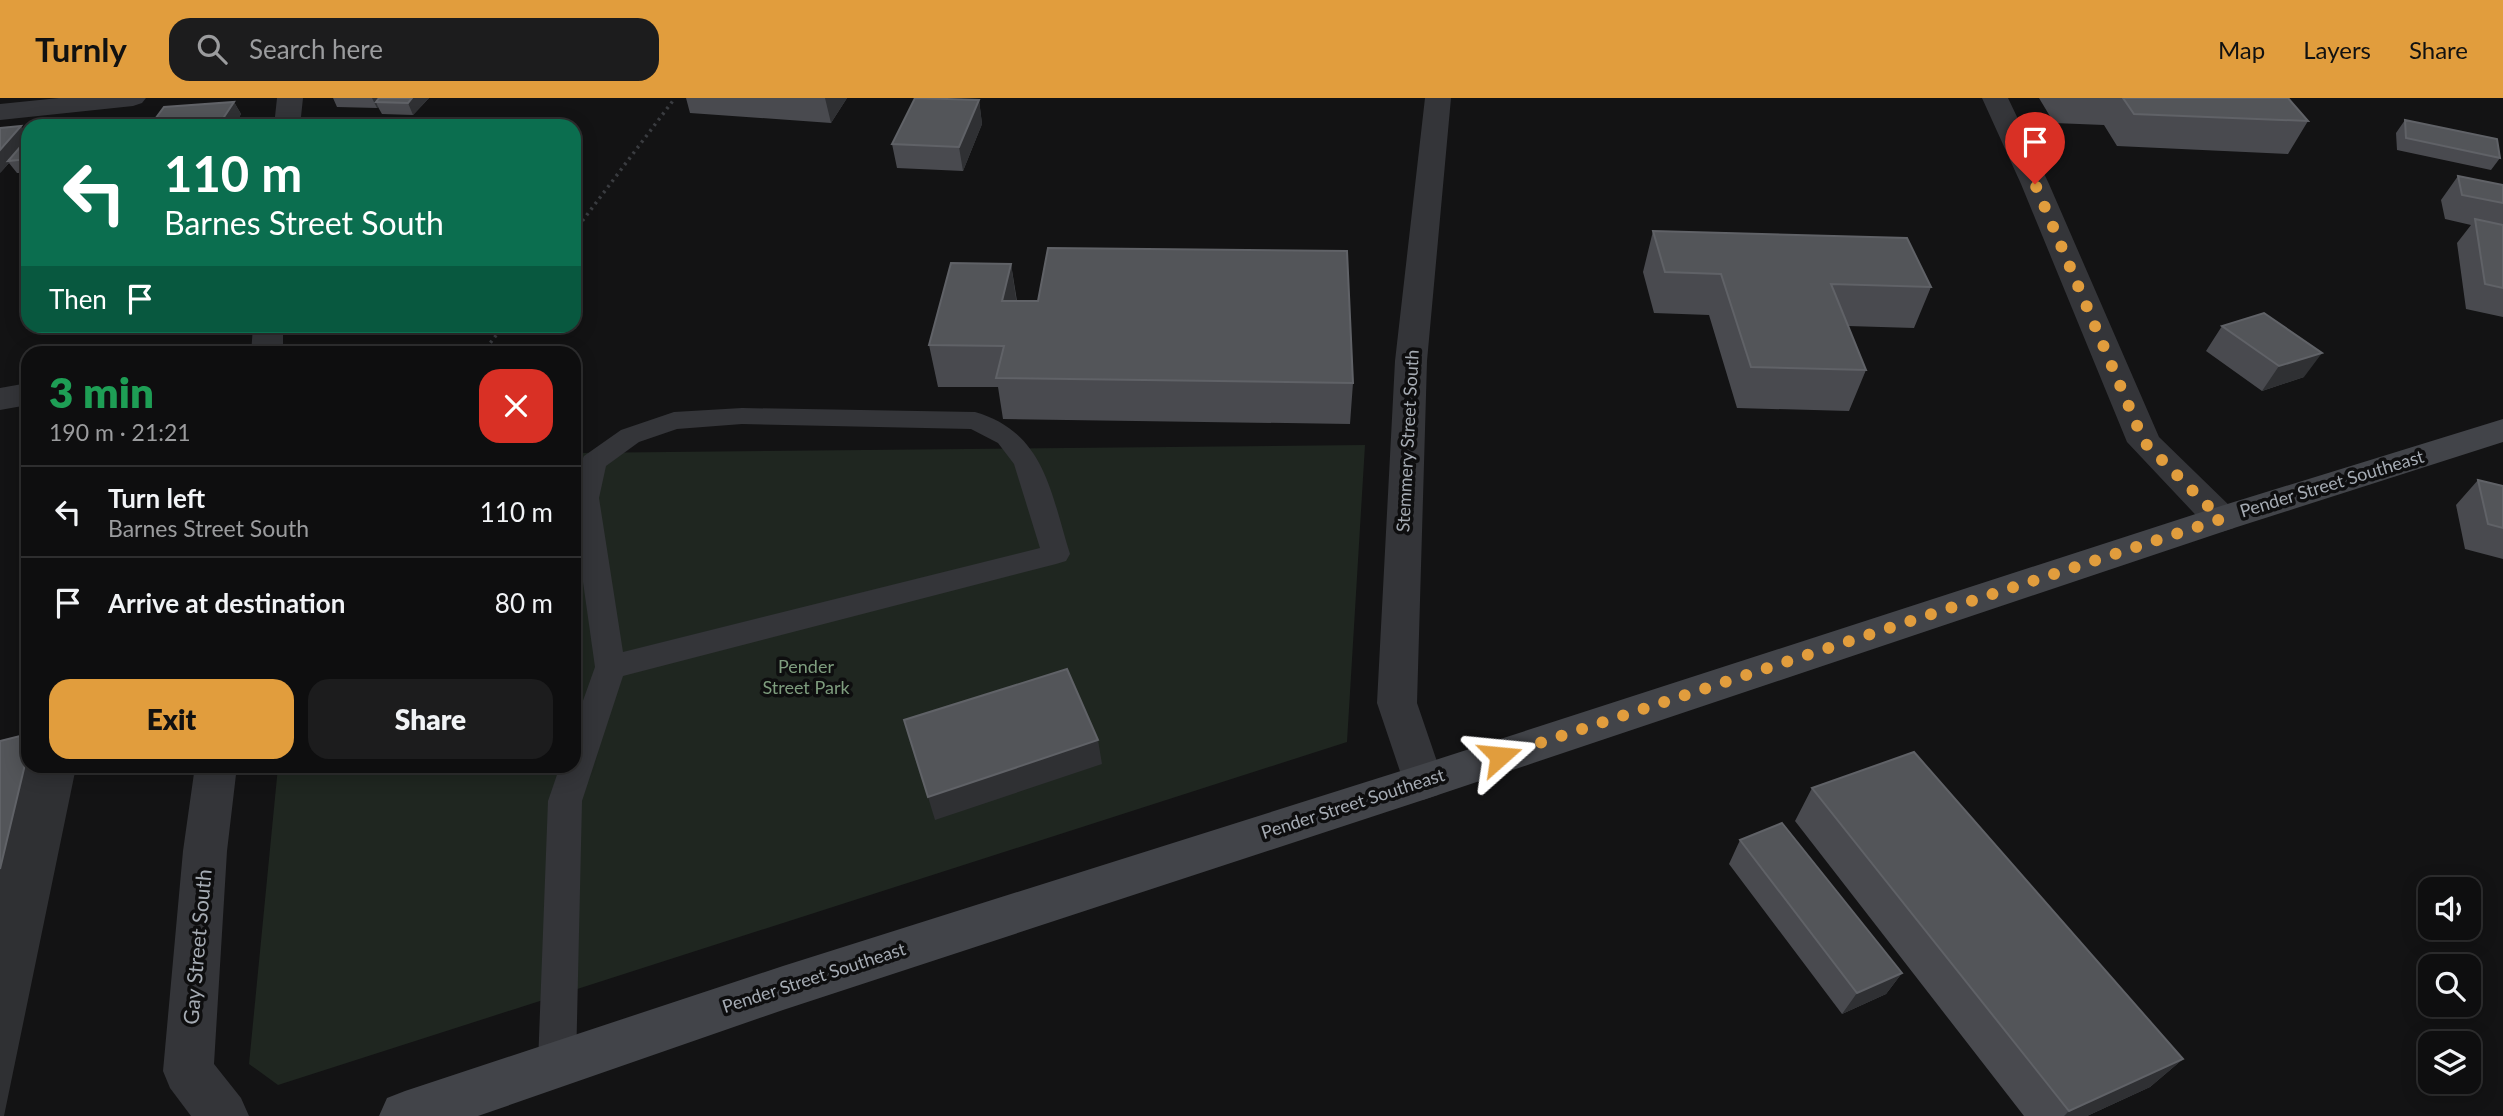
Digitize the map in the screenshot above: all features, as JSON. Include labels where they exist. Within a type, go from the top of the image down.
[{"type":"street","points":[[0,112],[133,98]]},
{"type":"street","points":[[288,119],[290,98]]},
{"type":"street","name":"Stemmery Street South","points":[[1423,782],[1396,703],[1411,361],[1438,98]]},
{"type":"street","points":[[1995,98],[2035,184],[2144,442],[2221,519]]},
{"type":"street","points":[[0,399],[21,395]]},
{"type":"street","name":"Pender Street Southeast","points":[[405,1116],[796,983],[1423,782],[2221,519],[2503,430]]},
{"type":"street","name":"Gay Street South","points":[[215,773],[205,851],[188,1071],[223,1116]]},
{"type":"lane","points":[[581,753],[610,667],[585,499],[594,462],[630,436],[674,421],[742,416],[975,421],[1007,437],[1027,462],[1056,554],[610,667]]},
{"type":"lane","points":[[557,1064],[565,801],[574,773]]},
{"type":"path","points":[[581,223],[675,98]]},
{"type":"green space","name":"Pender Street Park","points":[[1365,445],[1347,742],[278,1085],[249,1064],[277,773],[581,773],[581,453]]},
{"type":"building","points":[[379,98],[412,98],[408,103],[376,102]]},
{"type":"building","points":[[915,98],[979,100],[959,147],[892,144]]},
{"type":"building","points":[[2123,98],[2288,98],[2308,121],[2134,114]]},
{"type":"building","points":[[234,102],[223,119],[155,119],[164,107]]},
{"type":"building","points":[[2405,120],[2497,139],[2500,158],[2406,138]]},
{"type":"building","points":[[21,126],[0,150],[0,128]]},
{"type":"building","points":[[21,146],[21,160],[8,161]]},
{"type":"building","points":[[2458,176],[2503,185],[2503,203],[2462,195]]},
{"type":"building","points":[[2475,219],[2503,225],[2503,288],[2485,284]]},
{"type":"building","points":[[1653,231],[1907,238],[1931,287],[1831,284],[1866,370],[1751,367],[1721,274],[1665,272]]},
{"type":"building","points":[[1048,248],[1347,251],[1353,383],[996,378],[1004,346],[929,345],[951,263],[1011,264],[1002,301],[1038,301]]},
{"type":"building","points":[[2264,313],[2322,353],[2279,366],[2222,326]]},
{"type":"building","points":[[2478,480],[2503,486],[2503,528],[2488,524]]},
{"type":"building","points":[[1067,669],[1098,740],[928,797],[904,720]]},
{"type":"building","points":[[21,736],[23,773],[0,869],[0,741]]},
{"type":"building","points":[[1914,752],[2183,1059],[2069,1111],[1812,788]]},
{"type":"building","points":[[1782,823],[1902,973],[1857,993],[1740,840]]},
{"type":"route","points":[[1500,756],[2221,519],[2144,442],[2035,184]]}]
